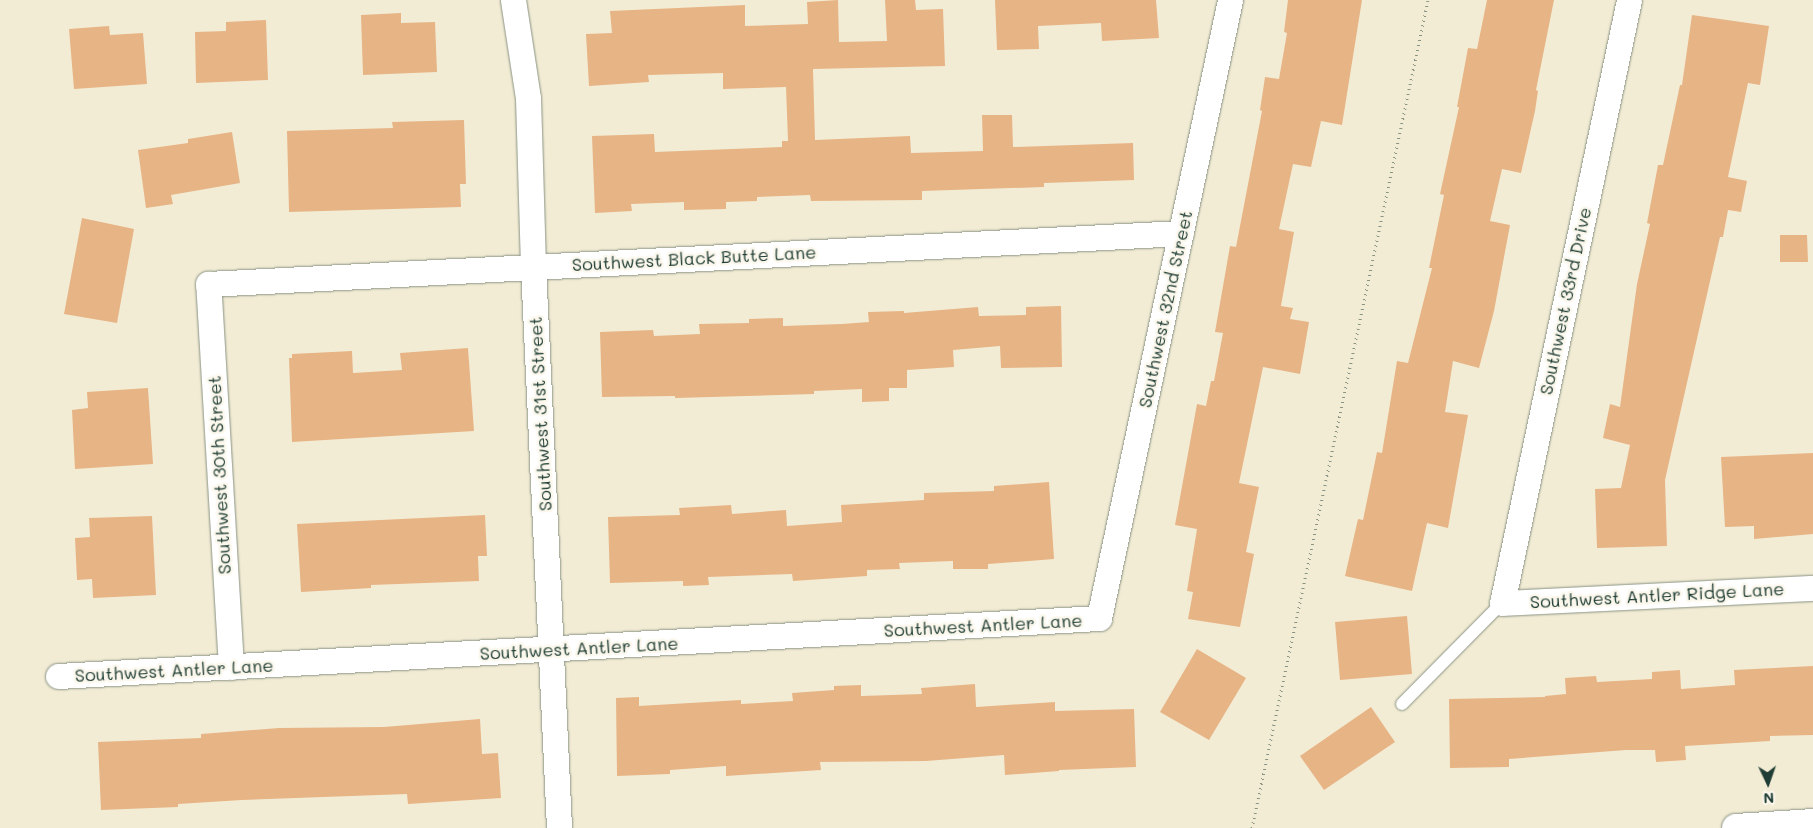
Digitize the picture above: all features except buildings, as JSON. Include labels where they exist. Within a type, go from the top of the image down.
[{"type":"street","name":"Southwest 31st Street","points":[[513,0],[528,98],[533,266],[559,828]]},
{"type":"street","name":"Southwest 32nd Street","points":[[1099,618],[1230,0]]},
{"type":"street","name":"Southwest 33rd Drive","points":[[1502,602],[1629,0]]},
{"type":"street","name":"Southwest Black Butte Lane","points":[[208,284],[1181,233]]},
{"type":"street","name":"Southwest 30th Street","points":[[208,284],[231,667]]},
{"type":"street","name":"Southwest Antler Ridge Lane","points":[[1502,602],[1813,588]]},
{"type":"street","name":"Southwest Antler Lane","points":[[58,676],[1099,618]]},
{"type":"street","points":[[1736,828],[1813,823]]},
{"type":"lane","points":[[1402,704],[1502,602]]},
{"type":"path","points":[[1252,828],[1428,0]]}]
